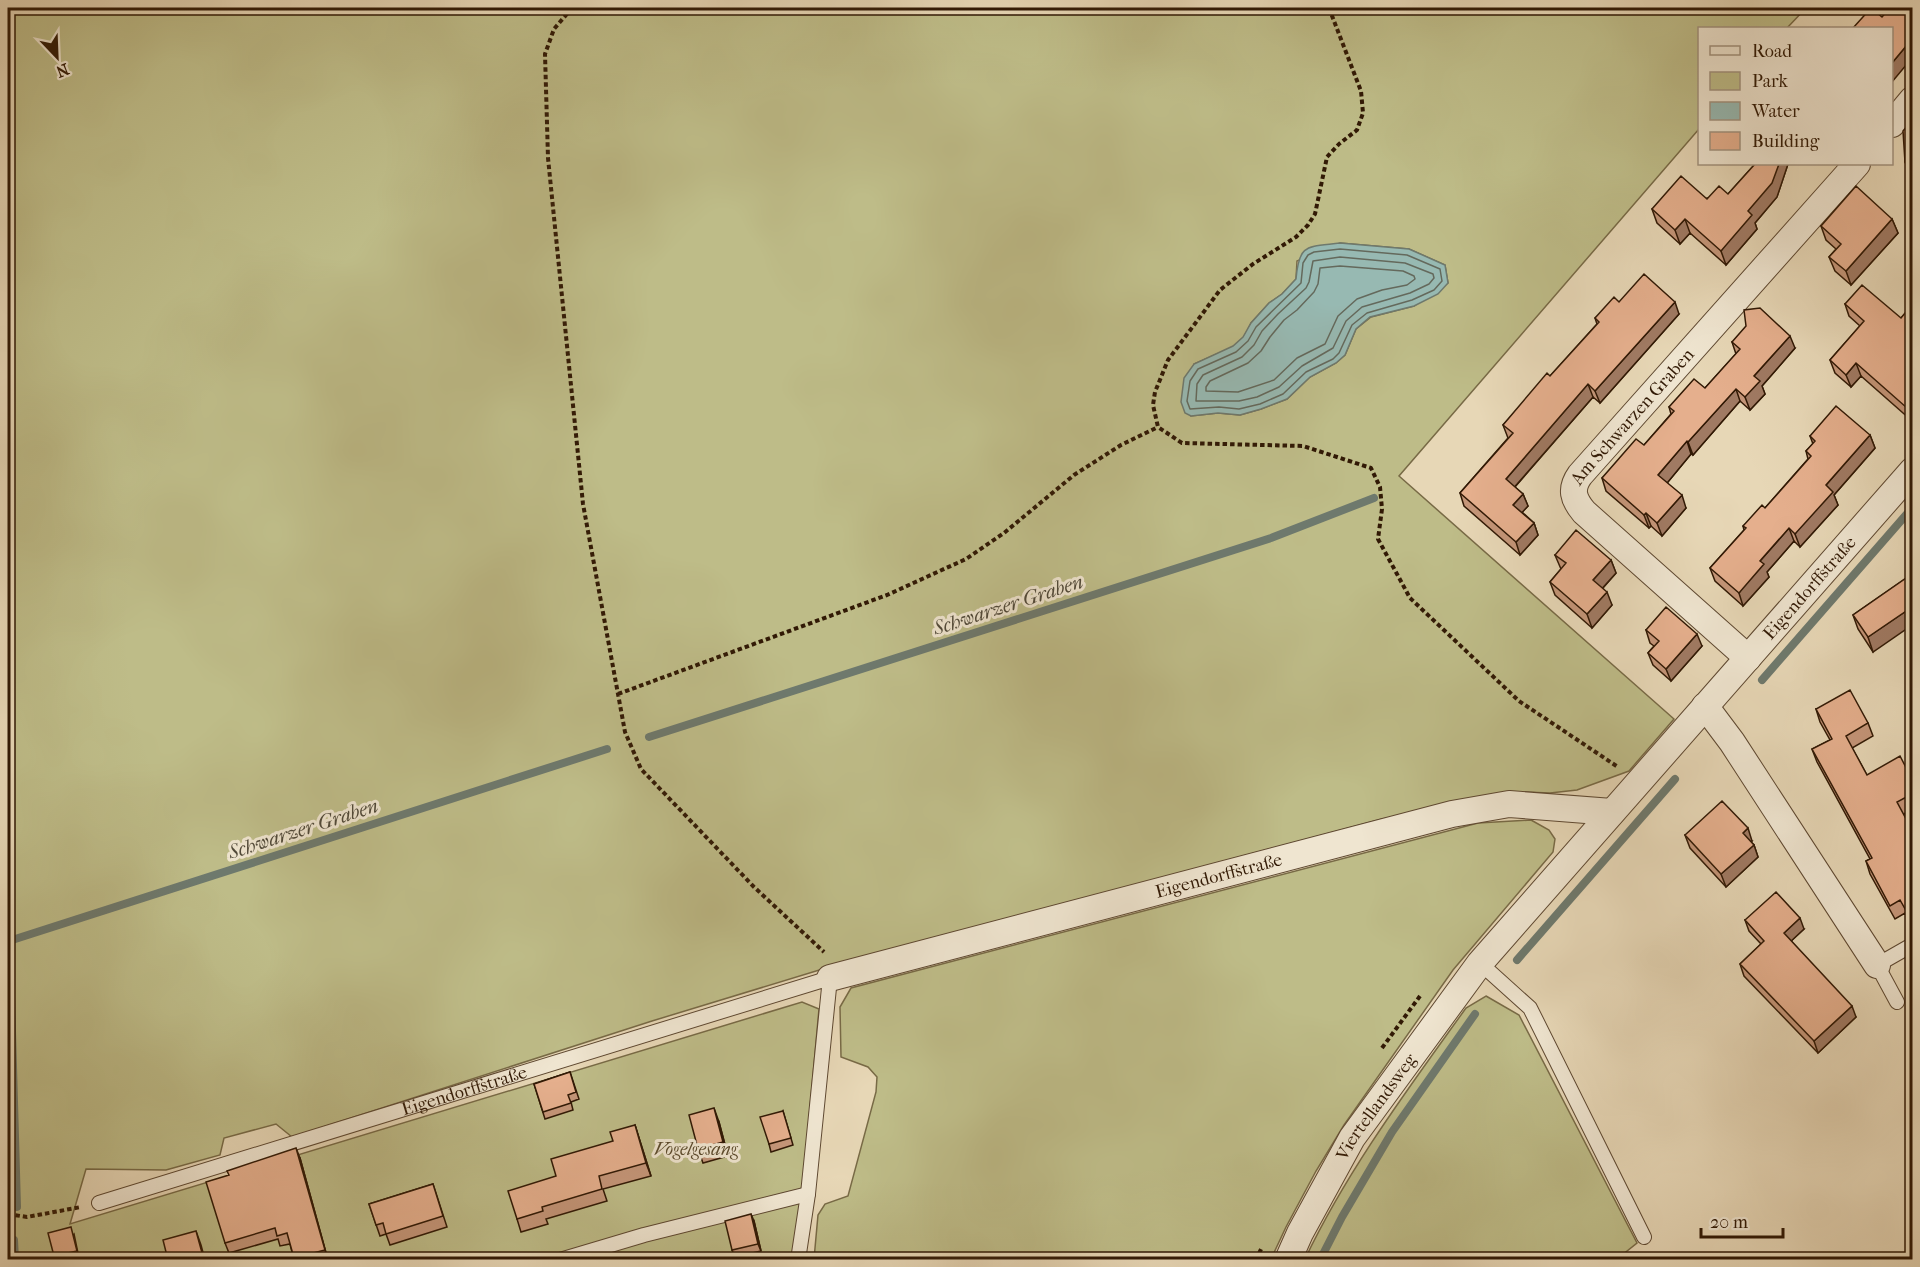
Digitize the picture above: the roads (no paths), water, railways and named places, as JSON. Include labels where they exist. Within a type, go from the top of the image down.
[{"type":"street","points":[[1893,123],[1912,100]]},
{"type":"street","name":"Am Schwarzen Graben","points":[[1748,658],[1584,512],[1575,500],[1573,490],[1580,475],[1856,165]]},
{"type":"street","name":"Eigendorffstraße","points":[[1524,914],[1912,471]]},
{"type":"street","points":[[1705,706],[1732,742],[1877,965]]},
{"type":"street","name":"Eigendorffstraße","points":[[830,978],[1452,814],[1509,804],[1612,812]]},
{"type":"street","name":"Viertellandsweg","points":[[1288,1260],[1300,1233],[1352,1138],[1480,963],[1524,914]]},
{"type":"lane","points":[[1897,1002],[1877,965],[1912,945]]},
{"type":"lane","points":[[1480,963],[1530,1008],[1644,1237]]},
{"type":"lane","points":[[798,1260],[808,1194],[830,978]]},
{"type":"lane","name":"Eigendorffstraße","points":[[99,1203],[830,978]]},
{"type":"lane","points":[[560,1260],[644,1235],[808,1194]]},
{"type":"water","points":[[1340,243],[1409,249],[1445,265],[1448,283],[1438,294],[1414,306],[1370,317],[1356,329],[1345,355],[1336,363],[1310,377],[1287,399],[1240,415],[1218,413],[1191,416],[1185,413],[1181,402],[1184,378],[1194,364],[1233,346],[1243,337],[1251,323],[1269,303],[1282,294],[1296,279],[1297,267],[1307,249]]},
{"type":"waterway","name":"Schwarzer Graben","points":[[649,737],[1271,538],[1374,498]]},
{"type":"waterway","points":[[1762,680],[1912,508]]},
{"type":"waterway","name":"Schwarzer Graben","points":[[9,941],[607,749]]},
{"type":"waterway","points":[[1517,960],[1675,779]]},
{"type":"waterway","name":"Schwarzer Graben","points":[[8,891],[17,1207]]},
{"type":"waterway","points":[[1320,1260],[1342,1217],[1392,1132],[1475,1014]]},
{"type":"waterway","points":[[14,1240],[15,1260]]},
{"type":"park label","name":"Vogelgesang","points":[[696,1149]]}]
